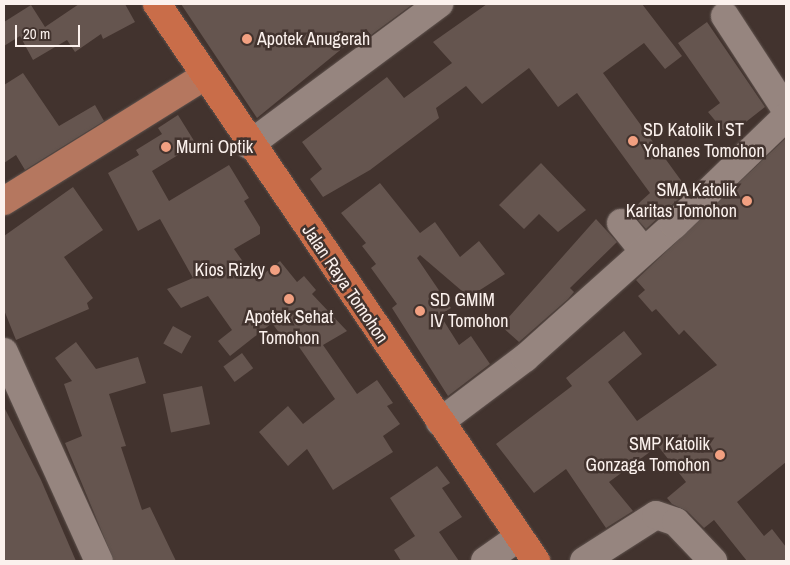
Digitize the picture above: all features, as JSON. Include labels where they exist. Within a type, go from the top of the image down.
[{"type":"highway","name":"Jalan Raya Tomohon","points":[[157,4],[250,145],[536,561]]},
{"type":"main road","points":[[4,201],[205,76]]},
{"type":"street","points":[[250,145],[439,4]]},
{"type":"street","points":[[725,16],[786,110]]},
{"type":"street","points":[[440,422],[525,358],[644,251],[786,117]]},
{"type":"street","points":[[621,222],[644,251]]},
{"type":"street","points":[[4,352],[99,561]]},
{"type":"street","points":[[584,561],[656,515],[676,522],[713,561]]},
{"type":"street","points":[[484,561],[519,537]]},
{"type":"building","points":[[79,4],[125,4],[135,22],[103,39],[101,34],[75,52],[67,40],[33,60],[20,36],[4,46],[4,22],[31,5],[45,27]]},
{"type":"building","points":[[181,4],[413,4],[371,35],[366,29],[257,118]]},
{"type":"building","points":[[487,4],[642,4],[682,56],[665,69],[644,43],[603,73],[688,190],[646,229],[630,211],[650,193],[577,93],[558,107],[529,68],[482,104],[466,86],[436,108],[439,118],[370,170],[323,197],[310,179],[322,169],[302,142],[387,77],[404,98],[452,63],[433,42]]},
{"type":"building","points":[[707,22],[765,107],[728,136],[708,112],[720,103],[678,43]]},
{"type":"building","points":[[23,73],[59,126],[95,105],[104,121],[25,170],[16,155],[4,163],[4,85]]},
{"type":"building","points":[[178,115],[196,144],[152,171],[169,201],[229,165],[249,198],[244,201],[260,227],[260,234],[234,249],[256,280],[280,261],[297,282],[304,276],[316,290],[312,294],[347,331],[323,345],[357,394],[377,380],[393,403],[387,406],[400,424],[383,436],[393,452],[333,490],[307,449],[288,466],[259,432],[288,406],[303,424],[335,399],[295,341],[288,345],[272,323],[230,356],[218,341],[232,330],[208,296],[181,308],[167,289],[193,278],[160,219],[138,231],[108,173],[139,155],[136,150],[162,134],[158,128]]},
{"type":"building","points":[[786,138],[786,462],[737,502],[764,536],[772,529],[786,547],[786,561],[747,561],[714,520],[704,528],[687,511],[672,504],[667,498],[686,482],[658,446],[609,482],[633,511],[606,528],[566,469],[534,493],[496,444],[572,386],[566,378],[624,331],[642,354],[608,382],[637,421],[717,365],[684,330],[679,335],[656,309],[652,312],[638,296],[645,290],[636,280]]},
{"type":"building","points":[[541,163],[586,210],[558,232],[539,214],[524,229],[499,205]]},
{"type":"building","points":[[380,183],[420,233],[435,222],[460,257],[479,241],[505,274],[469,297],[420,255],[417,258],[451,308],[440,315],[459,345],[471,336],[490,364],[448,396],[392,308],[397,304],[371,268],[376,264],[362,246],[366,243],[341,213]]},
{"type":"building","points":[[73,187],[103,230],[64,257],[93,298],[87,303],[89,309],[16,340],[4,310],[4,236]]},
{"type":"building","points":[[596,219],[617,242],[570,288],[574,292],[568,299],[519,342],[501,326]]},
{"type":"building","points":[[173,326],[191,336],[182,354],[163,343]]},
{"type":"building","points":[[76,342],[96,369],[138,357],[146,383],[109,394],[126,446],[121,447],[142,510],[150,507],[176,561],[114,561],[65,443],[82,436],[64,384],[72,381],[55,358]]},
{"type":"building","points":[[242,353],[253,368],[235,382],[223,367]]},
{"type":"building","points":[[202,386],[210,424],[171,432],[163,394]]},
{"type":"building","points":[[4,407],[41,480],[76,561],[4,561]]},
{"type":"building","points":[[437,466],[450,483],[442,488],[462,517],[439,532],[459,561],[401,561],[394,550],[415,536],[390,498]]},
{"type":"place","name":"Apotek Anugerah","points":[[247,39]]},
{"type":"place","name":"SD Katolik I ST Yohanes Tomohon","points":[[633,141]]},
{"type":"place","name":"Murni Optik","points":[[166,147]]},
{"type":"place","name":"SMA Katolik Karitas Tomohon","points":[[747,201]]},
{"type":"place","name":"Kios Rizky","points":[[275,270]]},
{"type":"place","name":"Apotek Sehat Tomohon","points":[[289,299]]},
{"type":"place","name":"SD GMIM IV Tomohon","points":[[420,311]]},
{"type":"place","name":"SMP Katolik Gonzaga Tomohon","points":[[720,455]]}]
